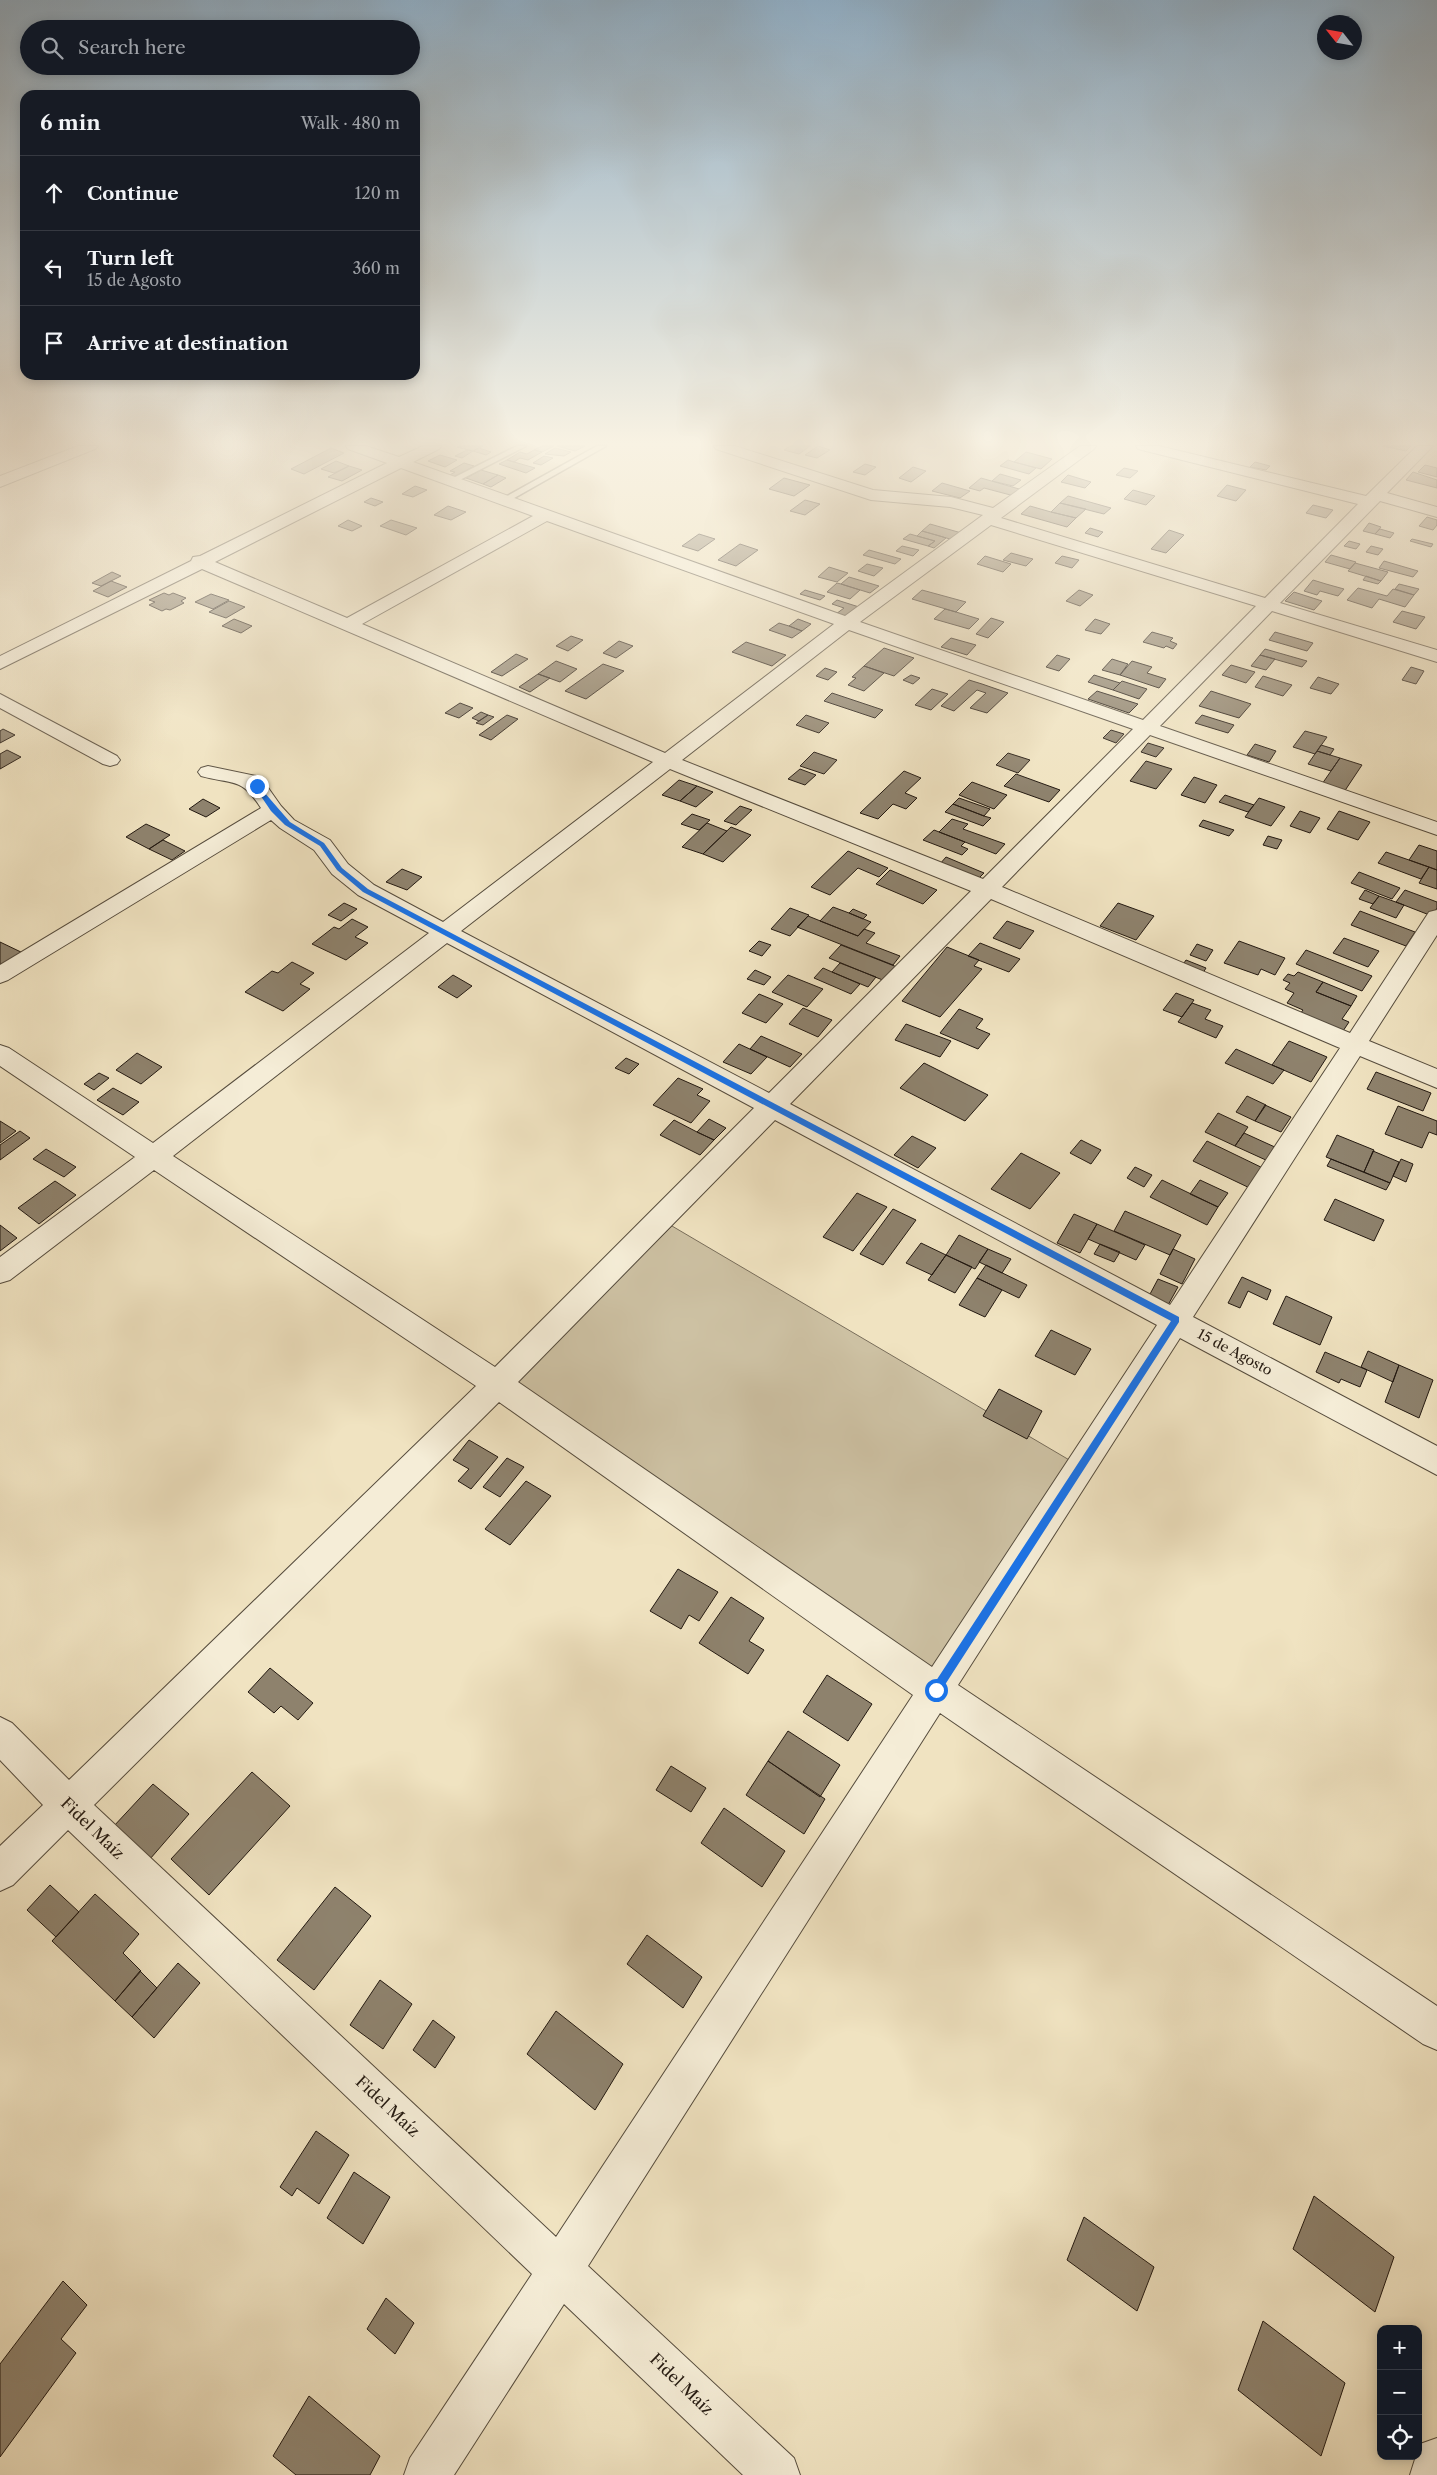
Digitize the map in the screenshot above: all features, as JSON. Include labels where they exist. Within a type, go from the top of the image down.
[{"type":"street","points":[[0,663],[198,562]]},
{"type":"street","points":[[200,562],[667,762],[987,889],[1437,1079]]},
{"type":"street","points":[[347,625],[462,562]]},
{"type":"street","points":[[674,562],[847,624],[1437,830]]},
{"type":"street","points":[[0,1272],[931,562]]},
{"type":"street","points":[[1137,562],[1437,656]]},
{"type":"street","points":[[0,1872],[67,1804],[497,1384],[1310,562]]},
{"type":"street","points":[[0,700],[110,760]]},
{"type":"street","name":"15 de Agosto","points":[[208,772],[249,780],[257,786],[274,810],[287,824],[322,845],[340,869],[366,890],[771,1107],[1176,1320],[1437,1461]]},
{"type":"street","points":[[0,976],[274,810]]},
{"type":"street","points":[[427,2475],[1437,917]]},
{"type":"street","points":[[0,1054],[497,1384],[936,1690],[1437,2030]]},
{"type":"street","name":"Fidel Maíz","points":[[0,1735],[67,1804],[777,2475]]},
{"type":"street","points":[[1433,2475],[1437,2461]]},
{"type":"shaded area","points":[[672,1226],[1071,1461],[926,1676],[512,1385]]},
{"type":"building","points":[[722,562],[742,562],[736,566]]},
{"type":"building","points":[[980,562],[1003,562],[1011,564],[1003,572],[977,564]]},
{"type":"building","points":[[1009,562],[1030,562],[1026,566]]},
{"type":"building","points":[[1056,562],[1078,562],[1072,568],[1055,563]]},
{"type":"building","points":[[1325,562],[1354,562],[1356,562],[1350,569]]},
{"type":"building","points":[[1386,562],[1418,571],[1413,577],[1379,568]]},
{"type":"building","points":[[1355,563],[1388,572],[1381,581],[1348,571]]},
{"type":"building","points":[[867,564],[883,568],[874,576],[858,571]]},
{"type":"building","points":[[829,567],[848,573],[837,582],[818,577]]},
{"type":"building","points":[[112,572],[121,576],[101,586],[92,583]]},
{"type":"building","points":[[1366,576],[1381,581],[1378,584],[1363,580]]},
{"type":"building","points":[[849,577],[879,586],[870,593],[841,584]]},
{"type":"building","points":[[1313,580],[1344,589],[1338,596],[1320,591],[1317,595],[1304,591]]},
{"type":"building","points":[[111,581],[127,587],[108,597],[93,591]]},
{"type":"building","points":[[837,583],[860,590],[850,599],[827,592]]},
{"type":"building","points":[[1399,584],[1419,589],[1414,595],[1395,589]]},
{"type":"building","points":[[1358,588],[1387,596],[1393,589],[1414,595],[1405,607],[1379,599],[1372,608],[1347,600]]},
{"type":"building","points":[[805,590],[825,596],[820,600],[800,594]]},
{"type":"building","points":[[922,590],[966,602],[956,612],[912,599]]},
{"type":"building","points":[[1079,590],[1093,595],[1080,606],[1066,601]]},
{"type":"building","points":[[1294,592],[1322,601],[1314,610],[1285,601]]},
{"type":"building","points":[[164,593],[169,595],[173,593],[186,598],[181,601],[184,603],[170,610],[162,611],[149,605],[155,602],[149,600]]},
{"type":"building","points":[[211,594],[229,600],[213,609],[195,602]]},
{"type":"building","points":[[837,600],[859,607],[847,618],[836,614],[844,608],[832,604]]},
{"type":"building","points":[[229,601],[245,607],[226,618],[209,612]]},
{"type":"building","points":[[945,609],[979,619],[969,629],[934,619]]},
{"type":"building","points":[[1402,611],[1425,617],[1416,629],[1393,622]]},
{"type":"building","points":[[991,618],[1004,622],[988,638],[976,634]]},
{"type":"building","points":[[234,619],[252,626],[241,633],[222,626]]},
{"type":"building","points":[[798,619],[811,624],[802,631],[789,626]]},
{"type":"building","points":[[1095,619],[1110,624],[1101,634],[1085,630]]},
{"type":"building","points":[[779,623],[802,631],[792,638],[769,630]]},
{"type":"building","points":[[1152,632],[1173,638],[1170,641],[1177,644],[1173,649],[1143,642]]},
{"type":"building","points":[[1275,632],[1313,643],[1307,651],[1269,640]]},
{"type":"building","points":[[571,636],[583,640],[568,651],[556,646]]},
{"type":"building","points":[[951,638],[976,645],[967,655],[941,647]]},
{"type":"building","points":[[619,641],[633,646],[616,658],[603,653]]},
{"type":"building","points":[[746,642],[786,655],[772,666],[732,652]]},
{"type":"building","points":[[884,648],[914,658],[894,676],[864,666]]},
{"type":"building","points":[[1265,649],[1307,661],[1302,667],[1260,655]]},
{"type":"building","points":[[516,654],[528,659],[502,676],[491,672]]},
{"type":"building","points":[[1057,655],[1070,659],[1059,671],[1046,667]]},
{"type":"building","points":[[1260,655],[1275,659],[1266,670],[1251,666]]},
{"type":"building","points":[[1112,659],[1128,664],[1120,675],[1102,670]]},
{"type":"building","points":[[556,661],[577,669],[560,682],[538,674]]},
{"type":"building","points":[[1132,661],[1152,667],[1147,673],[1166,679],[1159,688],[1120,675]]},
{"type":"building","points":[[603,664],[624,671],[586,699],[565,691]]},
{"type":"building","points":[[1231,665],[1255,672],[1246,683],[1222,675]]},
{"type":"building","points":[[864,666],[884,673],[864,691],[848,685],[856,678],[852,677]]},
{"type":"building","points":[[1411,667],[1424,671],[1416,684],[1402,680]]},
{"type":"building","points":[[825,668],[837,672],[828,680],[816,676]]},
{"type":"building","points":[[538,674],[550,678],[530,692],[519,687]]},
{"type":"building","points":[[911,675],[920,678],[913,684],[903,680]]},
{"type":"building","points":[[1094,675],[1120,683],[1113,690],[1088,682]]},
{"type":"building","points":[[1263,676],[1292,685],[1283,696],[1255,687]]},
{"type":"building","points":[[1318,677],[1339,684],[1331,694],[1310,688]]},
{"type":"building","points":[[969,680],[1008,693],[987,713],[970,708],[986,693],[977,690],[954,711],[941,706]]},
{"type":"building","points":[[1122,681],[1147,689],[1139,699],[1113,690]]},
{"type":"building","points":[[932,689],[948,694],[931,710],[915,705]]},
{"type":"building","points":[[1097,691],[1138,704],[1129,713],[1088,699]]},
{"type":"building","points":[[1211,691],[1251,704],[1239,718],[1199,706]]},
{"type":"building","points":[[832,693],[883,710],[875,718],[824,701]]},
{"type":"building","points":[[460,703],[473,708],[459,718],[445,713]]},
{"type":"building","points":[[481,712],[488,715],[479,721],[472,718]]},
{"type":"building","points":[[488,715],[494,717],[483,725],[476,723]]},
{"type":"building","points":[[507,715],[518,719],[491,740],[479,735]]},
{"type":"building","points":[[806,715],[829,723],[819,733],[796,725]]},
{"type":"building","points":[[1202,715],[1234,725],[1228,733],[1195,723]]},
{"type":"building","points":[[3,729],[15,735],[0,743],[0,731]]},
{"type":"building","points":[[1111,730],[1124,734],[1116,743],[1103,738]]},
{"type":"building","points":[[1305,731],[1327,737],[1315,754],[1293,747]]},
{"type":"building","points":[[1148,743],[1164,748],[1156,757],[1141,752]]},
{"type":"building","points":[[1255,744],[1276,751],[1269,762],[1247,755]]},
{"type":"building","points":[[1321,745],[1334,749],[1330,755],[1317,751]]},
{"type":"building","points":[[7,750],[21,757],[0,769],[0,754]]},
{"type":"building","points":[[1317,751],[1340,758],[1331,771],[1308,764]]},
{"type":"building","points":[[814,752],[837,760],[824,774],[800,766]]},
{"type":"building","points":[[1008,753],[1030,760],[1018,773],[996,765]]},
{"type":"building","points":[[1340,758],[1362,765],[1344,792],[1322,784]]},
{"type":"building","points":[[1146,761],[1172,769],[1156,789],[1130,781]]},
{"type":"building","points":[[800,769],[816,775],[805,785],[788,779]]},
{"type":"building","points":[[904,771],[921,778],[905,793],[917,798],[906,809],[893,804],[878,819],[860,813]]},
{"type":"building","points":[[1016,774],[1060,790],[1049,802],[1004,786]]},
{"type":"building","points":[[1194,777],[1217,785],[1205,803],[1181,795]]},
{"type":"building","points":[[679,780],[697,786],[680,801],[662,795]]},
{"type":"building","points":[[972,782],[1007,795],[994,809],[959,795]]},
{"type":"building","points":[[697,786],[713,792],[696,807],[680,801]]},
{"type":"building","points":[[1225,795],[1254,805],[1248,812],[1219,802]]},
{"type":"building","points":[[959,798],[990,809],[984,816],[953,804]]},
{"type":"building","points":[[1259,798],[1285,807],[1271,826],[1245,817]]},
{"type":"building","points":[[203,799],[220,808],[206,817],[189,809]]},
{"type":"building","points":[[953,804],[991,818],[983,826],[945,812]]},
{"type":"building","points":[[740,806],[752,810],[736,825],[724,821]]},
{"type":"building","points":[[1300,811],[1320,818],[1310,833],[1290,826]]},
{"type":"building","points":[[1339,811],[1370,822],[1358,840],[1327,829]]},
{"type":"building","points":[[692,814],[710,820],[699,830],[681,824]]},
{"type":"building","points":[[952,819],[968,824],[963,829],[1005,844],[996,854],[939,832]]},
{"type":"building","points":[[1203,820],[1234,830],[1229,836],[1199,826]]},
{"type":"building","points":[[707,823],[727,831],[703,854],[682,847]]},
{"type":"building","points":[[146,824],[170,835],[149,849],[126,837]]},
{"type":"building","points":[[731,827],[751,835],[723,862],[703,854]]},
{"type":"building","points":[[934,830],[965,842],[961,846],[968,849],[962,855],[923,840]]},
{"type":"building","points":[[1268,836],[1282,840],[1277,849],[1263,845]]},
{"type":"building","points":[[163,840],[185,851],[172,860],[149,849]]},
{"type":"building","points":[[1419,845],[1437,851],[1437,870],[1409,860]]},
{"type":"building","points":[[848,851],[888,868],[879,877],[858,868],[830,895],[811,887]]},
{"type":"building","points":[[1386,852],[1429,867],[1421,879],[1378,863]]},
{"type":"building","points":[[946,857],[984,873],[977,880],[939,865]]},
{"type":"building","points":[[1429,867],[1437,870],[1437,889],[1419,883]]},
{"type":"building","points":[[402,869],[422,877],[407,890],[386,882]]},
{"type":"building","points":[[890,870],[937,890],[923,904],[876,884]]},
{"type":"building","points":[[1359,872],[1400,888],[1392,899],[1351,883]]},
{"type":"building","points":[[1365,890],[1379,896],[1373,904],[1359,899]]},
{"type":"building","points":[[1405,890],[1437,902],[1437,908],[1432,916],[1396,902]]},
{"type":"building","points":[[1379,896],[1404,905],[1396,918],[1370,908]]},
{"type":"building","points":[[344,903],[357,909],[341,921],[328,915]]},
{"type":"building","points":[[1118,903],[1154,916],[1136,940],[1100,926]]},
{"type":"building","points":[[833,907],[871,922],[858,936],[820,921]]},
{"type":"building","points":[[790,908],[809,915],[790,936],[771,929]]},
{"type":"building","points":[[853,909],[867,915],[863,919],[849,913]]},
{"type":"building","points":[[1360,911],[1415,932],[1406,946],[1351,925]]},
{"type":"building","points":[[808,916],[858,936],[864,929],[875,933],[866,943],[900,956],[893,965],[797,927]]},
{"type":"building","points":[[352,919],[368,927],[355,937],[368,943],[346,960],[312,944],[334,927],[339,929]]},
{"type":"building","points":[[1007,921],[1034,931],[1020,949],[993,938]]},
{"type":"building","points":[[1344,938],[1379,951],[1368,967],[1333,953]]},
{"type":"building","points":[[759,941],[771,945],[762,956],[749,951]]},
{"type":"building","points":[[1239,941],[1285,958],[1275,975],[1261,969],[1258,975],[1224,963]]},
{"type":"building","points":[[0,942],[23,953],[5,966],[0,964]]},
{"type":"building","points":[[980,943],[1020,959],[1009,972],[968,956]]},
{"type":"building","points":[[1197,944],[1213,950],[1206,961],[1190,955]]},
{"type":"building","points":[[841,945],[897,967],[885,981],[829,958]]},
{"type":"building","points":[[947,947],[979,960],[974,966],[982,969],[940,1017],[902,1001]]},
{"type":"building","points":[[1306,950],[1372,976],[1362,991],[1296,964]]},
{"type":"building","points":[[1186,960],[1206,968],[1203,973],[1182,966]]},
{"type":"building","points":[[292,962],[314,973],[300,984],[310,989],[283,1011],[245,992],[272,971],[278,973]]},
{"type":"building","points":[[840,963],[876,977],[868,987],[832,972]]},
{"type":"building","points":[[823,968],[860,984],[851,994],[814,978]]},
{"type":"building","points":[[755,970],[771,977],[764,985],[747,979]]},
{"type":"building","points":[[1298,972],[1323,982],[1316,992],[1351,1006],[1342,1019],[1349,1022],[1343,1031],[1296,1019],[1303,1010],[1287,1003],[1294,993],[1285,989],[1290,983],[1283,980],[1288,974],[1294,976]]},
{"type":"building","points":[[453,975],[472,986],[457,998],[438,987]]},
{"type":"building","points":[[788,975],[823,989],[807,1007],[772,992]]},
{"type":"building","points":[[1323,982],[1357,996],[1351,1006],[1316,992]]},
{"type":"building","points":[[1176,993],[1194,1000],[1182,1017],[1163,1010]]},
{"type":"building","points":[[759,994],[783,1004],[766,1023],[742,1013]]},
{"type":"building","points":[[1192,1003],[1211,1010],[1205,1019],[1223,1026],[1216,1038],[1178,1022]]},
{"type":"building","points":[[803,1008],[832,1020],[818,1037],[789,1024]]},
{"type":"building","points":[[959,1009],[983,1019],[976,1028],[990,1034],[978,1049],[940,1033]]},
{"type":"building","points":[[906,1024],[951,1041],[940,1057],[895,1040]]},
{"type":"building","points":[[761,1036],[802,1054],[790,1067],[750,1049]]},
{"type":"building","points":[[1289,1041],[1327,1057],[1311,1082],[1272,1065]]},
{"type":"building","points":[[739,1044],[767,1057],[751,1074],[723,1062]]},
{"type":"building","points":[[1236,1049],[1284,1070],[1273,1084],[1225,1063]]},
{"type":"building","points":[[137,1053],[162,1067],[141,1084],[116,1070]]},
{"type":"building","points":[[626,1058],[639,1064],[629,1074],[615,1068]]},
{"type":"building","points":[[924,1063],[988,1095],[965,1121],[900,1088]]},
{"type":"building","points":[[1376,1072],[1431,1093],[1423,1111],[1367,1089]]},
{"type":"building","points":[[99,1073],[109,1078],[94,1090],[84,1084]]},
{"type":"building","points":[[678,1078],[703,1089],[697,1095],[710,1101],[691,1123],[653,1105]]},
{"type":"building","points":[[113,1088],[139,1102],[123,1115],[97,1100]]},
{"type":"building","points":[[1247,1096],[1266,1105],[1255,1121],[1236,1112]]},
{"type":"building","points":[[1265,1105],[1291,1117],[1281,1132],[1255,1121]]},
{"type":"building","points":[[1398,1106],[1437,1121],[1437,1135],[1429,1132],[1422,1148],[1385,1134]]},
{"type":"building","points":[[1218,1113],[1248,1127],[1235,1146],[1205,1132]]},
{"type":"building","points":[[709,1119],[726,1128],[714,1140],[697,1132]]},
{"type":"building","points":[[674,1120],[714,1140],[700,1155],[660,1135]]},
{"type":"building","points":[[0,1121],[16,1131],[0,1143]]},
{"type":"building","points":[[20,1131],[30,1138],[0,1160],[0,1145]]},
{"type":"building","points":[[1244,1133],[1277,1148],[1268,1161],[1235,1146]]},
{"type":"building","points":[[1337,1135],[1374,1150],[1364,1172],[1326,1157]]},
{"type":"building","points":[[912,1136],[936,1148],[918,1168],[894,1155]]},
{"type":"building","points":[[1081,1140],[1101,1150],[1091,1164],[1070,1153]]},
{"type":"building","points":[[1207,1141],[1269,1171],[1256,1191],[1193,1161]]},
{"type":"building","points":[[46,1149],[76,1167],[64,1177],[33,1159]]},
{"type":"building","points":[[1373,1151],[1399,1162],[1390,1183],[1364,1172]]},
{"type":"building","points":[[1021,1153],[1060,1173],[1030,1209],[991,1189]]},
{"type":"building","points":[[1331,1159],[1390,1183],[1386,1190],[1327,1166]]},
{"type":"building","points":[[1401,1159],[1413,1164],[1406,1182],[1393,1176]]},
{"type":"building","points":[[1135,1167],[1152,1175],[1144,1187],[1127,1178]]},
{"type":"building","points":[[1162,1180],[1218,1207],[1207,1225],[1150,1197]]},
{"type":"building","points":[[1200,1180],[1228,1193],[1218,1207],[1190,1194]]},
{"type":"building","points":[[55,1181],[76,1195],[39,1224],[18,1208]]},
{"type":"building","points":[[857,1193],[887,1207],[853,1251],[823,1237]]},
{"type":"building","points":[[1335,1199],[1384,1220],[1374,1241],[1324,1220]]},
{"type":"building","points":[[893,1209],[916,1220],[883,1265],[860,1254]]},
{"type":"building","points":[[1125,1211],[1181,1235],[1170,1255],[1114,1231]]},
{"type":"building","points":[[1074,1214],[1097,1224],[1080,1253],[1057,1243]]},
{"type":"building","points":[[1097,1224],[1145,1245],[1136,1260],[1088,1239]]},
{"type":"building","points":[[0,1225],[17,1238],[0,1251]]},
{"type":"building","points":[[959,1235],[988,1249],[975,1269],[946,1255]]},
{"type":"building","points":[[921,1243],[946,1255],[932,1275],[906,1263]]},
{"type":"building","points":[[1100,1244],[1120,1252],[1114,1262],[1094,1254]]},
{"type":"building","points":[[988,1249],[1011,1259],[1002,1273],[979,1262]]},
{"type":"building","points":[[1173,1249],[1195,1259],[1182,1284],[1160,1274]]},
{"type":"building","points":[[946,1255],[972,1267],[955,1293],[928,1280]]},
{"type":"building","points":[[986,1265],[1027,1285],[1019,1298],[977,1278]]},
{"type":"building","points":[[1242,1277],[1271,1290],[1267,1300],[1248,1291],[1240,1308],[1228,1303]]},
{"type":"building","points":[[977,1278],[1002,1290],[985,1317],[959,1305]]},
{"type":"building","points":[[1158,1279],[1178,1287],[1168,1305],[1149,1296]]},
{"type":"building","points":[[1286,1296],[1332,1317],[1320,1345],[1273,1324]]},
{"type":"building","points":[[1051,1330],[1091,1349],[1075,1375],[1035,1356]]},
{"type":"building","points":[[1368,1351],[1399,1365],[1393,1382],[1361,1367]]},
{"type":"building","points":[[1325,1352],[1367,1370],[1360,1387],[1341,1379],[1339,1383],[1316,1372]]},
{"type":"building","points":[[1399,1365],[1433,1380],[1419,1418],[1385,1402]]},
{"type":"building","points":[[999,1389],[1042,1411],[1027,1439],[983,1416]]},
{"type":"building","points":[[469,1440],[498,1457],[471,1489],[458,1481],[469,1469],[453,1460]]},
{"type":"building","points":[[507,1458],[524,1467],[500,1497],[483,1487]]},
{"type":"building","points":[[526,1481],[551,1496],[510,1545],[485,1529]]},
{"type":"building","points":[[678,1569],[718,1592],[699,1621],[689,1615],[681,1629],[650,1611]]},
{"type":"building","points":[[731,1597],[764,1618],[749,1641],[764,1650],[748,1674],[699,1643]]},
{"type":"building","points":[[270,1668],[313,1703],[298,1720],[281,1706],[274,1713],[248,1692]]},
{"type":"building","points":[[827,1675],[872,1704],[848,1741],[803,1712]]},
{"type":"building","points":[[788,1731],[840,1765],[820,1797],[768,1761]]},
{"type":"building","points":[[768,1761],[825,1799],[804,1834],[746,1795]]},
{"type":"building","points":[[671,1766],[706,1788],[691,1812],[656,1790]]},
{"type":"building","points":[[252,1772],[290,1806],[209,1895],[171,1859]]},
{"type":"building","points":[[153,1784],[189,1814],[150,1859],[113,1827]]},
{"type":"building","points":[[724,1808],[785,1851],[762,1887],[701,1843]]},
{"type":"building","points":[[50,1885],[79,1912],[56,1937],[27,1910]]},
{"type":"building","points":[[335,1887],[371,1916],[314,1990],[277,1960]]},
{"type":"building","points":[[95,1894],[139,1934],[123,1953],[141,1971],[115,2001],[52,1941]]},
{"type":"building","points":[[647,1935],[702,1977],[683,2008],[627,1964]]},
{"type":"building","points":[[178,1963],[200,1983],[154,2038],[132,2017]]},
{"type":"building","points":[[140,1971],[157,1988],[132,2017],[115,2001]]},
{"type":"building","points":[[380,1980],[412,2004],[383,2049],[350,2025]]},
{"type":"building","points":[[556,2011],[623,2064],[595,2110],[527,2054]]},
{"type":"building","points":[[433,2020],[455,2037],[435,2068],[413,2050]]},
{"type":"building","points":[[316,2131],[349,2155],[319,2204],[297,2188],[292,2196],[280,2187]]},
{"type":"building","points":[[354,2172],[390,2197],[363,2244],[327,2218]]},
{"type":"building","points":[[1314,2196],[1394,2257],[1375,2312],[1293,2249]]},
{"type":"building","points":[[1084,2217],[1154,2267],[1137,2311],[1067,2260]]},
{"type":"building","points":[[63,2281],[87,2305],[61,2339],[76,2353],[0,2457],[0,2364]]},
{"type":"building","points":[[386,2298],[414,2323],[395,2354],[367,2329]]},
{"type":"building","points":[[1263,2321],[1345,2383],[1321,2456],[1238,2390]]},
{"type":"building","points":[[309,2396],[380,2456],[370,2475],[296,2475],[273,2456]]},
{"type":"route","points":[[257,786],[274,810],[287,824],[322,845],[340,869],[366,890],[771,1107],[1176,1320],[936,1690]]}]
